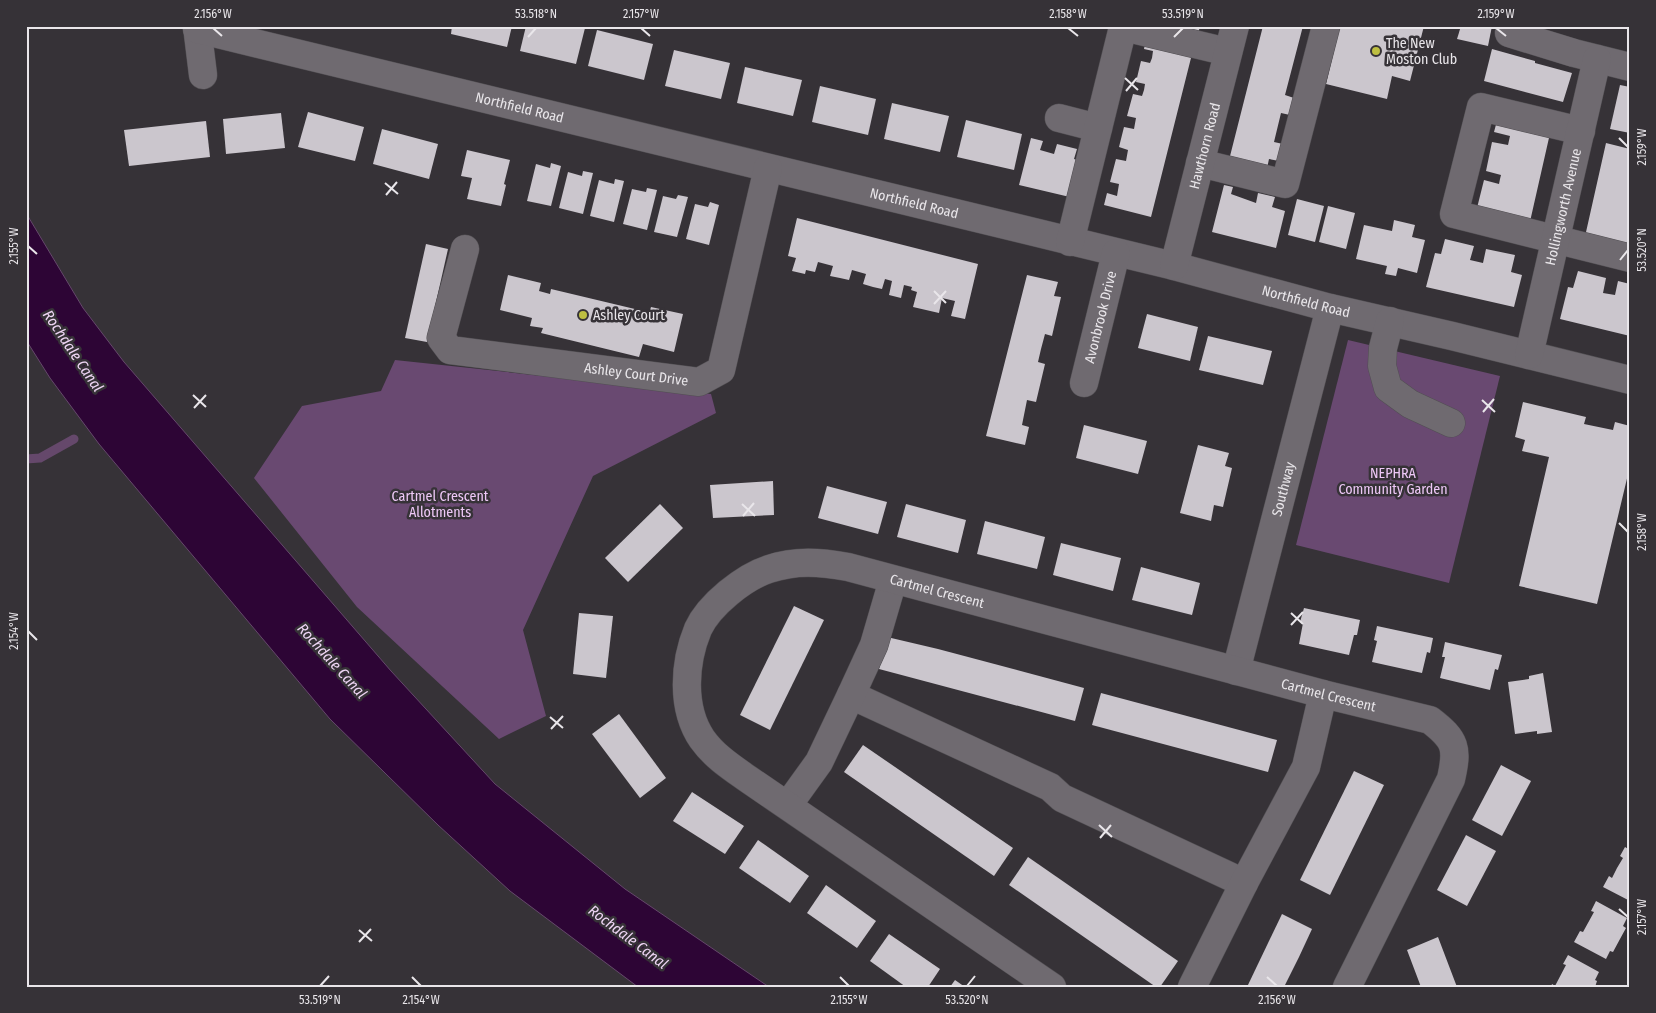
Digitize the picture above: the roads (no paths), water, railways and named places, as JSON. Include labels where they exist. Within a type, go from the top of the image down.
[{"type":"street","name":"Hawthorn Road","points":[[1174,266],[1235,26]]},
{"type":"street","points":[[1200,163],[1285,184],[1326,26]]},
{"type":"street","points":[[1070,242],[1123,27],[1228,52]]},
{"type":"street","points":[[197,28],[203,75]]},
{"type":"street","name":"Northfield Road","points":[[197,28],[1174,266],[1330,308],[1630,380]]},
{"type":"street","points":[[1509,33],[1551,36],[1597,59],[1630,66]]},
{"type":"street","name":"Hollingworth Avenue","points":[[1529,355],[1597,59]]},
{"type":"street","points":[[1581,131],[1481,106],[1454,214],[1630,258]]},
{"type":"street","points":[[1059,118],[1098,128]]},
{"type":"street","name":"Ashley Court Drive","points":[[465,248],[441,338],[450,350],[699,382],[721,370],[768,168]]},
{"type":"street","name":"Avonbrook Drive","points":[[1084,383],[1116,253]]},
{"type":"street","name":"Southway","points":[[1236,671],[1330,308]]},
{"type":"street","points":[[1390,321],[1383,348],[1382,366],[1388,388],[1410,404],[1451,423]]},
{"type":"street","name":"Cartmel Crescent","points":[[1052,987],[723,761],[707,745],[694,722],[688,704],[687,670],[698,628],[712,608],[729,592],[747,579],[768,569],[794,563],[822,562],[848,567],[1323,694],[1430,720],[1452,742],[1456,758],[1451,779],[1346,987]]},
{"type":"street","points":[[788,805],[819,762],[851,695],[874,645],[893,580]]},
{"type":"street","points":[[1192,987],[1244,883],[1306,767],[1323,694]]},
{"type":"street","points":[[851,695],[1050,787],[1062,798],[1244,883]]},
{"type":"water","name":"Rochdale Canal","points":[[26,213],[83,308],[124,362],[391,671],[495,784],[625,889],[769,987],[638,987],[510,891],[438,825],[330,719],[99,444],[50,378],[26,340]]},
{"type":"waterway","points":[[26,459],[40,458],[74,439]]},
{"type":"place","name":"The New Moston Club","points":[[1376,51]]},
{"type":"place","name":"Ashley Court","points":[[583,315]]},
{"type":"park label","name":"NEPHRA Community Garden","points":[[1393,482]]},
{"type":"park label","name":"Cartmel Crescent Allotments","points":[[440,504]]}]
